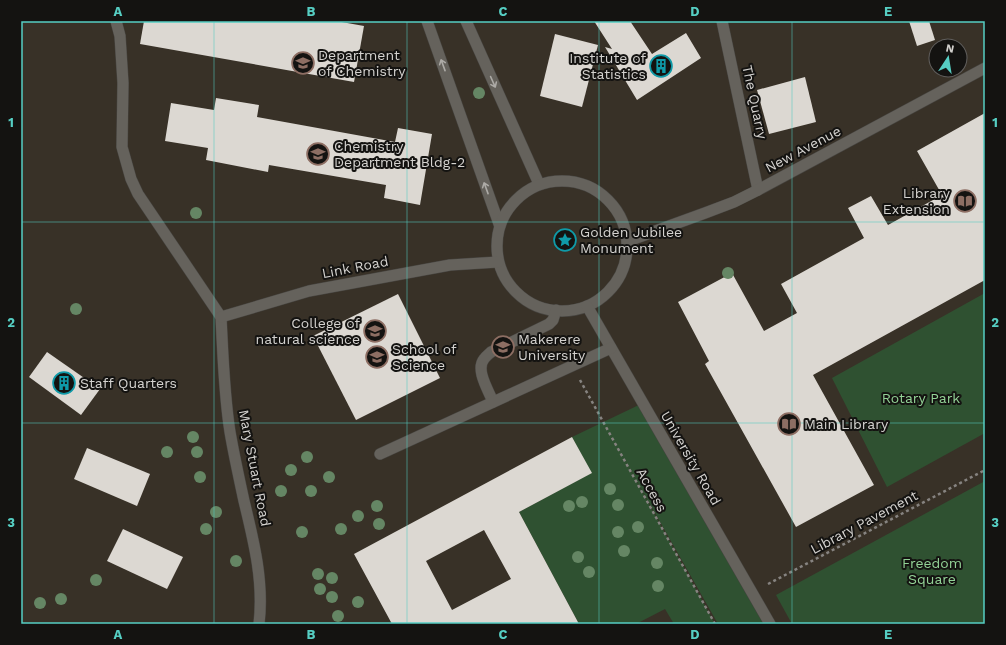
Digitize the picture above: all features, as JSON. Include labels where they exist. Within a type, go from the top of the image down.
[{"type":"lane","points":[[116,21],[120,36],[122,63],[122,147],[129,174],[138,194],[221,317]]},
{"type":"lane","points":[[427,21],[499,224]]},
{"type":"lane","points":[[466,21],[539,184]]},
{"type":"lane","name":"The Quarry","points":[[722,21],[758,190]]},
{"type":"lane","name":"New Avenue","points":[[628,241],[734,202],[985,68]]},
{"type":"lane","points":[[559,180],[579,182],[598,190],[613,204],[623,221],[628,241],[626,261],[618,280],[605,296],[587,306],[565,311],[543,309],[523,299],[508,282],[498,262],[496,243],[499,224],[508,207],[522,193],[539,184],[559,180]]},
{"type":"lane","name":"Link Road","points":[[221,317],[309,291],[450,265],[498,262]]},
{"type":"lane","name":"University Road","points":[[587,306],[680,470],[753,592],[770,624]]},
{"type":"lane","points":[[494,402],[481,372],[484,358],[492,352],[549,324],[553,320],[556,310]]},
{"type":"lane","name":"Mary Stuart Road","points":[[221,317],[225,394],[230,432],[253,538],[259,574],[261,605],[259,624]]},
{"type":"lane","points":[[380,454],[611,348]]},
{"type":"path","name":"Access","points":[[572,366],[715,624]]},
{"type":"path","name":"Library Pavement","points":[[753,592],[985,470]]},
{"type":"shaded area","name":"Makerere University","points":[[21,21],[985,21],[985,624],[21,624]]},
{"type":"green space","name":"Rotary Park","points":[[985,293],[985,433],[887,487],[832,378]]},
{"type":"green space","points":[[643,403],[769,624],[718,624],[622,455],[715,624],[674,624],[665,609],[636,624],[579,624],[519,512],[591,473],[572,437]]},
{"type":"green space","name":"Freedom Square","points":[[985,481],[985,624],[792,624],[776,595]]},
{"type":"building","name":"Department of Chemistry","points":[[144,21],[336,21],[364,26],[354,82],[140,44]]},
{"type":"building","points":[[594,21],[630,21],[652,54],[686,33],[701,58],[637,100],[605,47],[612,49]]},
{"type":"building","points":[[909,21],[929,21],[934,38],[928,38],[928,42],[917,46]]},
{"type":"building","points":[[555,34],[598,45],[582,107],[540,96]]},
{"type":"building","points":[[805,77],[816,122],[769,134],[757,90]]},
{"type":"building","name":"Chemistry Department Bldg-2","points":[[216,98],[259,105],[257,117],[395,142],[398,128],[432,134],[420,205],[384,198],[386,185],[269,165],[268,172],[206,160],[208,148],[165,141],[171,103],[214,110]]},
{"type":"building","points":[[985,113],[985,280],[813,375],[874,485],[796,527],[705,364],[709,361],[678,302],[732,273],[764,331],[797,313],[781,284],[864,238],[848,208],[871,196],[888,225],[942,195],[917,151]]},
{"type":"building","name":"School of Science","points":[[398,294],[440,378],[356,420],[313,336]]},
{"type":"building","name":"Staff Quarters","points":[[47,352],[100,389],[81,415],[29,377]]},
{"type":"building","points":[[572,437],[592,473],[519,512],[579,624],[392,624],[354,554]],"holes":[[[484,530],[511,579],[452,610],[426,561]]]},
{"type":"building","points":[[87,448],[150,474],[137,506],[74,479]]},
{"type":"building","points":[[123,529],[183,557],[167,589],[107,561]]},
{"type":"place","name":"Department of Chemistry","points":[[303,63]]},
{"type":"place","name":"Institute of Statistics","points":[[661,66]]},
{"type":"place","name":"Chemistry Department Bldg-2","points":[[318,154]]},
{"type":"place","name":"Library Extension","points":[[965,201]]},
{"type":"place","name":"Golden Jubilee Monument","points":[[565,240]]},
{"type":"place","name":"College of natural science","points":[[375,331]]},
{"type":"place","name":"Makerere University","points":[[503,347]]},
{"type":"place","name":"School of Science","points":[[377,357]]},
{"type":"place","name":"Staff Quarters","points":[[64,383]]},
{"type":"place","name":"Main Library","points":[[789,424]]}]
